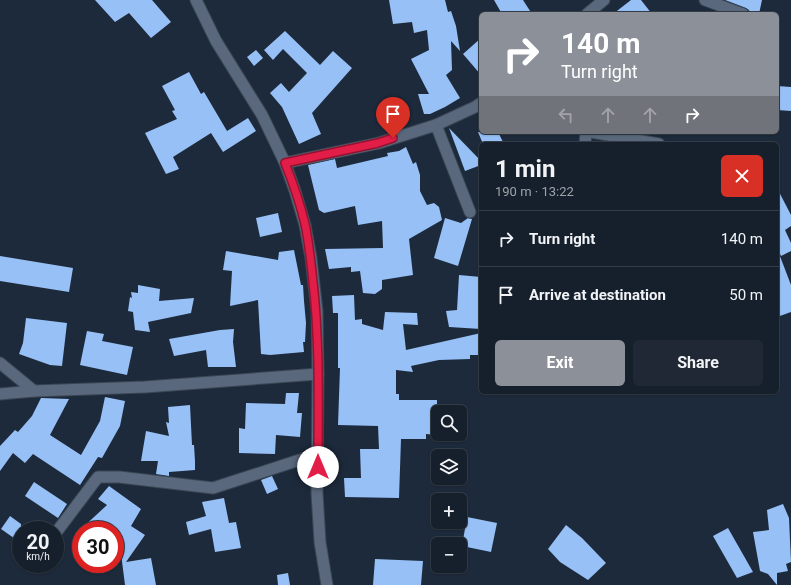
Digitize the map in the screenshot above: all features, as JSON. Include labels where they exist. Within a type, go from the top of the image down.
[{"type":"street","points":[[196,0],[216,41],[262,115],[285,163],[305,225],[311,258],[316,312],[318,374],[318,493],[320,542],[327,585]]},
{"type":"street","points":[[589,12],[604,0]]},
{"type":"street","points":[[705,0],[738,12]]},
{"type":"street","points":[[285,163],[378,143],[436,125],[479,104]]},
{"type":"street","points":[[436,125],[470,212]]},
{"type":"street","points":[[602,134],[648,142]]},
{"type":"street","points":[[0,363],[34,391]]},
{"type":"street","points":[[0,394],[34,391],[145,387],[318,374]]},
{"type":"street","points":[[64,522],[98,477],[118,477],[213,488],[318,454]]},
{"type":"building","points":[[95,0],[152,0],[171,22],[151,38],[129,13],[115,22]]},
{"type":"building","points":[[389,0],[445,0],[448,12],[451,11],[456,26],[460,51],[451,41],[452,70],[446,75],[460,98],[430,114],[424,114],[418,94],[429,94],[411,59],[429,50],[427,30],[414,33],[412,22],[393,24]]},
{"type":"building","points":[[494,0],[523,0],[531,12],[501,12]]},
{"type":"building","points":[[631,0],[641,0],[650,12],[616,12]]},
{"type":"building","points":[[725,0],[762,0],[759,12],[750,12],[746,8]]},
{"type":"building","points":[[285,31],[320,65],[333,51],[352,68],[312,113],[321,134],[299,144],[282,107],[270,93],[281,83],[289,92],[307,73],[283,49],[273,60],[264,50]]},
{"type":"building","points":[[479,40],[479,73],[463,54]]},
{"type":"building","points":[[256,50],[263,58],[254,66],[247,57]]},
{"type":"building","points":[[189,72],[201,94],[204,92],[227,131],[248,118],[256,131],[223,152],[211,133],[173,157],[179,169],[166,174],[145,133],[177,119],[172,111],[175,110],[162,86]]},
{"type":"building","points":[[779,86],[791,87],[791,111],[779,110]]},
{"type":"building","points":[[449,128],[479,159],[479,166],[465,171]]},
{"type":"building","points":[[478,132],[479,134],[499,134],[503,142],[482,142]]},
{"type":"building","points":[[406,147],[413,164],[416,162],[420,175],[420,191],[427,205],[434,203],[439,207],[442,220],[409,239],[413,275],[382,280],[382,289],[375,294],[363,293],[360,271],[351,272],[351,267],[329,269],[325,249],[383,248],[382,221],[358,225],[355,206],[324,213],[319,210],[308,165],[335,159],[337,168],[388,156],[387,153],[399,151]]},
{"type":"building","points":[[779,192],[791,215],[791,226],[785,230],[791,243],[791,251],[781,256],[779,252]]},
{"type":"building","points":[[278,213],[282,232],[260,237],[256,218]]},
{"type":"building","points":[[445,218],[461,223],[468,218],[472,219],[458,266],[434,258]]},
{"type":"building","points":[[294,250],[301,285],[303,285],[306,323],[305,342],[303,342],[304,352],[270,355],[261,354],[258,300],[230,306],[232,271],[223,270],[226,251],[278,260],[279,252]]},
{"type":"building","points":[[779,254],[791,285],[791,312],[779,316]]},
{"type":"building","points":[[0,256],[73,268],[69,292],[0,281]]},
{"type":"building","points":[[459,275],[479,277],[479,329],[449,327],[446,311],[457,310]]},
{"type":"building","points":[[138,285],[160,289],[159,301],[194,298],[191,313],[148,322],[150,332],[135,330],[133,312],[128,311],[130,297],[132,298],[131,292],[138,293]]},
{"type":"building","points":[[354,295],[355,320],[362,319],[362,324],[383,330],[385,312],[417,313],[418,325],[403,324],[406,350],[479,333],[479,355],[470,355],[470,359],[439,360],[411,366],[413,372],[396,370],[396,394],[399,394],[399,400],[437,400],[437,405],[431,405],[431,434],[426,434],[426,439],[401,439],[399,498],[345,497],[344,478],[361,478],[360,449],[379,449],[378,426],[338,425],[340,368],[338,368],[338,313],[333,313],[332,296]]},
{"type":"building","points":[[26,318],[67,323],[62,366],[50,365],[19,354],[23,343]]},
{"type":"building","points":[[234,329],[233,342],[236,367],[208,367],[206,350],[174,356],[169,339]]},
{"type":"building","points":[[87,331],[104,334],[102,341],[133,347],[127,375],[80,365]]},
{"type":"building","points":[[286,393],[299,393],[297,413],[302,413],[300,437],[276,435],[275,454],[239,453],[239,428],[245,429],[246,403],[285,404]]},
{"type":"building","points":[[105,397],[125,401],[120,426],[102,458],[98,457],[80,485],[33,454],[25,463],[13,453],[0,471],[0,446],[15,430],[18,432],[32,416],[41,398],[69,399],[50,435],[81,455],[100,421]]},
{"type":"building","points":[[190,405],[195,470],[169,472],[169,476],[156,474],[158,461],[141,461],[146,431],[169,436],[166,422],[169,423],[168,407]]},
{"type":"building","points":[[272,476],[278,489],[267,494],[261,480]]},
{"type":"building","points":[[34,482],[67,504],[58,518],[25,496]]},
{"type":"building","points":[[109,486],[141,509],[131,526],[145,535],[126,562],[151,558],[156,585],[125,585],[123,573],[124,521],[90,521],[107,505],[98,499]]},
{"type":"building","points":[[224,498],[229,523],[236,522],[241,548],[215,552],[211,529],[189,535],[186,522],[206,516],[202,502]]},
{"type":"building","points":[[783,504],[789,518],[791,562],[786,564],[788,571],[777,573],[777,585],[768,574],[760,571],[753,532],[769,530],[767,510]]},
{"type":"building","points":[[10,516],[17,521],[12,521],[12,537],[1,529]]},
{"type":"building","points":[[467,517],[497,523],[491,552],[467,547],[467,537],[464,537],[465,529],[467,529]]},
{"type":"building","points":[[566,525],[582,538],[606,563],[588,580],[560,562],[548,549]]},
{"type":"building","points":[[728,528],[753,572],[737,578],[713,536]]},
{"type":"building","points":[[375,559],[423,561],[421,585],[373,585]]},
{"type":"building","points":[[288,573],[290,585],[278,585],[277,575]]},
{"type":"route","points":[[318,467],[316,312],[311,258],[305,225],[285,163],[331,154],[393,138]]}]
